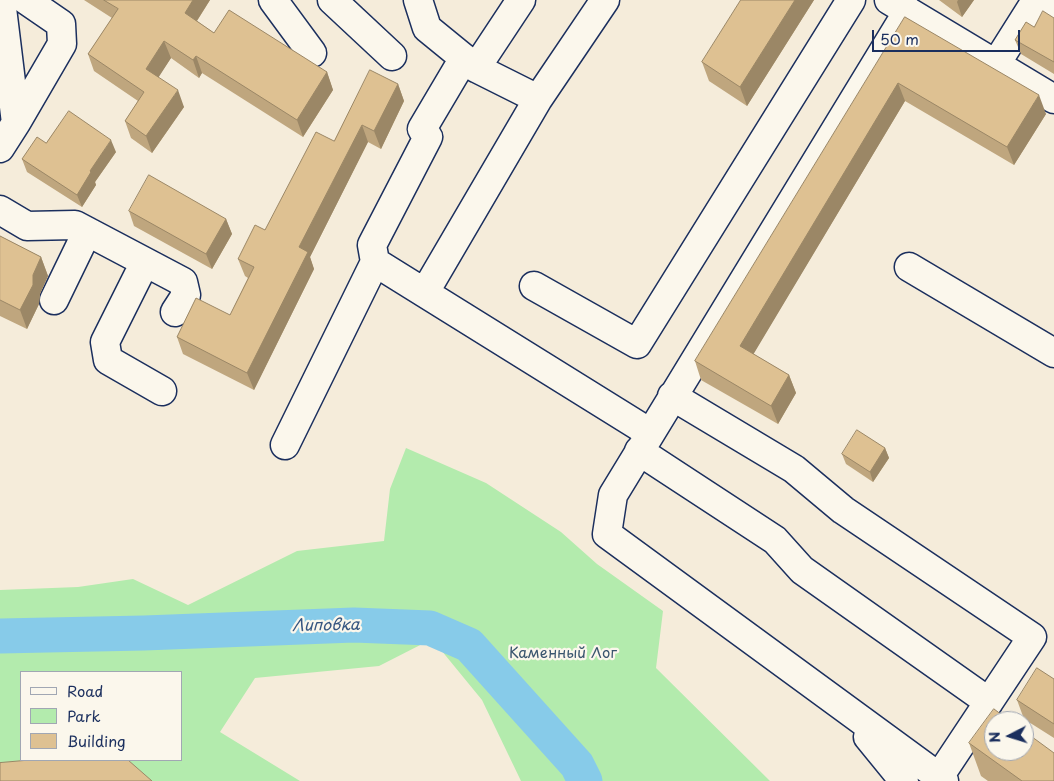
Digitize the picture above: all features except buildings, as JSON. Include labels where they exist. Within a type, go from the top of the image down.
[{"type":"street","points":[[1,0],[16,122]]},
{"type":"street","points":[[0,148],[62,44],[61,24],[26,0]]},
{"type":"street","points":[[273,0],[312,53]]},
{"type":"street","points":[[332,0],[392,56]]},
{"type":"street","points":[[418,0],[427,28],[470,63],[538,99]]},
{"type":"street","points":[[285,445],[375,262],[372,245],[428,138],[422,129],[470,63],[521,0]]},
{"type":"street","points":[[425,292],[538,99],[605,0]]},
{"type":"street","points":[[534,286],[636,344],[851,0]]},
{"type":"street","points":[[672,396],[794,469],[843,510],[1032,637],[989,702],[942,779],[606,534],[613,495],[898,6],[1054,99]]},
{"type":"street","points":[[996,64],[1032,7],[1054,7]]},
{"type":"street","points":[[0,210],[27,226],[75,225],[182,282],[186,295],[175,312]]},
{"type":"street","points":[[54,300],[87,232]]},
{"type":"street","points":[[145,262],[105,342],[108,360],[162,391]]},
{"type":"street","points":[[375,262],[425,292],[644,442],[775,540],[802,570],[989,702]]},
{"type":"street","points":[[909,266],[1054,353]]},
{"type":"street","points":[[843,707],[904,781]]},
{"type":"green space","name":"Каменный Лог","points":[[406,448],[486,483],[561,532],[597,564],[663,611],[656,668],[770,781],[521,781],[482,700],[432,639],[379,666],[255,678],[220,732],[300,781],[0,781],[0,590],[78,587],[133,579],[188,605],[297,551],[384,541],[390,489]]},
{"type":"waterway","name":"Липовка","points":[[0,636],[354,625],[430,628],[469,645],[577,765],[585,781]]}]
